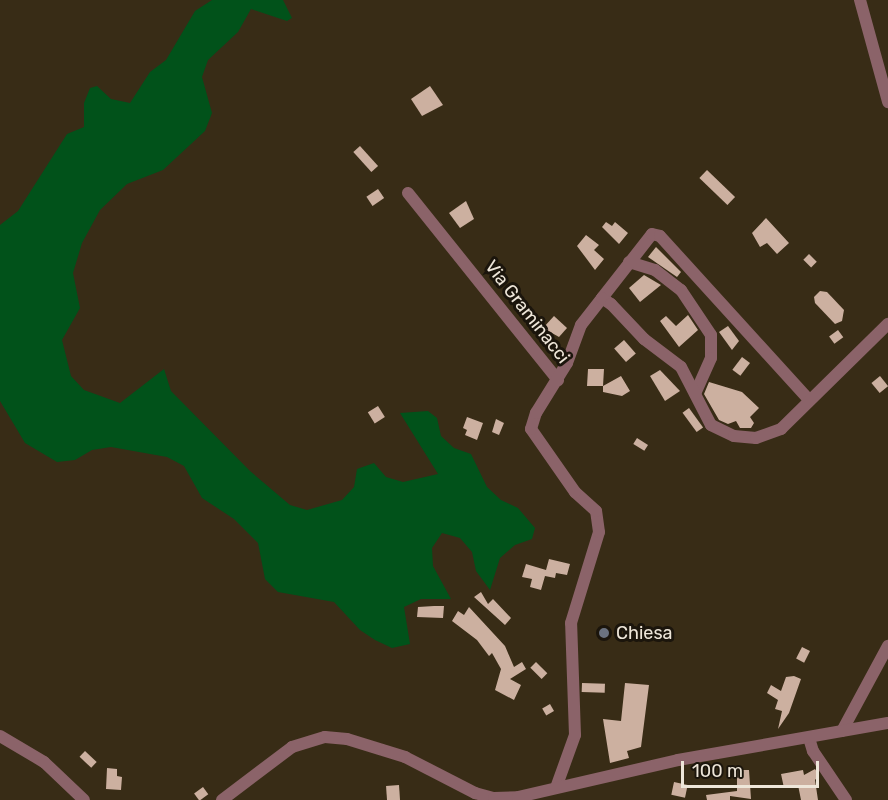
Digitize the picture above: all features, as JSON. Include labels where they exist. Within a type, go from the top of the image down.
[{"type":"street","points":[[860,0],[888,102]]},
{"type":"street","name":"Via Graminacci","points":[[408,193],[558,380],[581,325],[652,234],[660,236],[809,400]]},
{"type":"street","points":[[629,262],[655,270],[681,290],[711,335],[711,358],[695,394]]},
{"type":"street","points":[[602,298],[644,339],[676,362],[711,425],[734,436],[756,438],[781,429],[888,324]]},
{"type":"street","points":[[557,785],[575,735],[571,623],[599,532],[596,512],[575,492],[531,429],[536,413],[558,380]]},
{"type":"street","points":[[843,731],[888,646]]},
{"type":"street","points":[[222,800],[292,747],[325,737],[347,739],[405,757],[475,793],[494,798],[518,797],[557,785],[597,781],[678,759],[888,723]]},
{"type":"street","points":[[0,736],[44,762],[84,800]]},
{"type":"street","points":[[809,738],[813,751],[846,800]]},
{"type":"green space","points":[[212,0],[283,0],[292,18],[287,21],[251,9],[238,32],[208,60],[202,77],[212,113],[205,131],[163,170],[127,184],[100,210],[82,243],[73,273],[80,308],[62,340],[71,376],[84,390],[120,403],[164,369],[171,391],[250,471],[290,505],[307,510],[342,500],[354,487],[357,469],[374,463],[386,477],[403,482],[438,474],[400,413],[428,411],[437,418],[441,436],[454,448],[471,454],[487,487],[501,500],[518,508],[535,528],[532,539],[515,545],[500,558],[490,590],[476,571],[472,552],[460,538],[442,533],[432,548],[433,566],[451,599],[421,599],[404,607],[410,644],[392,648],[375,640],[360,630],[334,602],[278,592],[265,579],[258,543],[234,519],[202,498],[184,466],[167,457],[111,447],[92,450],[75,460],[57,462],[25,443],[0,401],[0,225],[18,211],[67,134],[84,127],[84,103],[90,88],[97,86],[111,99],[130,103],[150,72],[166,60],[195,11]]},
{"type":"building","points":[[430,86],[443,105],[422,116],[411,99]]},
{"type":"building","points":[[360,146],[378,166],[371,172],[353,152]]},
{"type":"building","points":[[707,170],[735,197],[727,205],[699,178]]},
{"type":"building","points":[[378,189],[384,198],[373,206],[366,197]]},
{"type":"building","points":[[466,201],[474,219],[460,228],[449,213]]},
{"type":"building","points":[[766,218],[789,243],[777,254],[767,243],[760,247],[752,233]]},
{"type":"building","points":[[606,222],[612,226],[615,222],[628,233],[619,244],[602,227]]},
{"type":"building","points":[[586,235],[599,245],[594,250],[604,259],[595,270],[577,246]]},
{"type":"building","points":[[656,247],[681,272],[677,277],[648,257]]},
{"type":"building","points":[[809,254],[817,262],[811,267],[803,260]]},
{"type":"building","points":[[644,275],[661,285],[640,302],[629,288]]},
{"type":"building","points":[[820,291],[827,292],[844,310],[842,321],[835,324],[815,303],[814,297]]},
{"type":"building","points":[[688,315],[698,330],[679,347],[660,321],[666,316],[676,326]]},
{"type":"building","points":[[554,316],[567,328],[559,337],[543,328]]},
{"type":"building","points":[[728,326],[739,341],[732,350],[719,332]]},
{"type":"building","points":[[838,330],[843,337],[834,344],[829,336]]},
{"type":"building","points":[[624,340],[636,354],[626,362],[614,349]]},
{"type":"building","points":[[742,357],[750,363],[740,376],[732,370]]},
{"type":"building","points":[[588,369],[604,369],[603,386],[587,386]]},
{"type":"building","points":[[660,370],[680,391],[665,401],[650,376]]},
{"type":"building","points":[[621,376],[630,391],[622,396],[603,392],[603,386]]},
{"type":"building","points":[[880,376],[888,386],[880,393],[871,383]]},
{"type":"building","points":[[709,382],[742,392],[759,408],[750,417],[754,423],[751,428],[740,428],[736,421],[728,424],[719,420],[704,394]]},
{"type":"building","points":[[378,406],[385,417],[375,423],[368,412]]},
{"type":"building","points":[[689,408],[703,427],[697,432],[683,413]]},
{"type":"building","points":[[467,417],[483,423],[477,440],[465,435],[467,430],[463,428]]},
{"type":"building","points":[[496,419],[504,423],[499,435],[492,432]]},
{"type":"building","points":[[637,438],[648,445],[644,451],[633,444]]},
{"type":"building","points":[[549,559],[570,564],[567,575],[556,573],[555,578],[545,576],[541,590],[530,587],[532,579],[522,577],[526,564],[546,570]]},
{"type":"building","points":[[481,592],[488,604],[493,599],[511,618],[505,625],[474,597]]},
{"type":"building","points":[[444,606],[443,618],[417,617],[418,607]]},
{"type":"building","points":[[469,607],[505,646],[514,667],[522,662],[526,669],[510,679],[521,685],[514,700],[495,690],[501,669],[492,653],[489,656],[477,640],[452,621],[458,611],[464,615]]},
{"type":"building","points":[[802,647],[810,651],[804,663],[796,659]]},
{"type":"building","points":[[536,662],[547,673],[542,679],[530,668]]},
{"type":"building","points":[[794,676],[801,679],[789,713],[778,729],[782,711],[775,709],[778,700],[767,693],[771,685],[781,691],[786,677]]},
{"type":"building","points":[[582,683],[605,684],[605,693],[582,692]]},
{"type":"building","points":[[625,683],[649,685],[641,747],[627,751],[629,758],[610,763],[603,719],[621,721]]},
{"type":"building","points":[[550,704],[554,711],[546,715],[542,708]]},
{"type":"building","points":[[85,751],[97,762],[91,768],[80,757]]},
{"type":"building","points":[[107,768],[117,769],[117,776],[122,777],[121,790],[106,789]]},
{"type":"building","points":[[815,769],[819,775],[815,780],[818,800],[801,800],[798,785],[784,788],[781,774],[803,770],[804,775]]},
{"type":"building","points":[[737,770],[749,770],[751,799],[730,796],[730,800],[707,800],[706,795],[737,791]]},
{"type":"building","points":[[674,782],[688,785],[685,798],[671,795]]},
{"type":"building","points":[[399,785],[400,800],[387,800],[386,786]]},
{"type":"building","points":[[203,787],[208,794],[199,800],[194,793]]},
{"type":"place","name":"Chiesa","points":[[604,633]]}]
